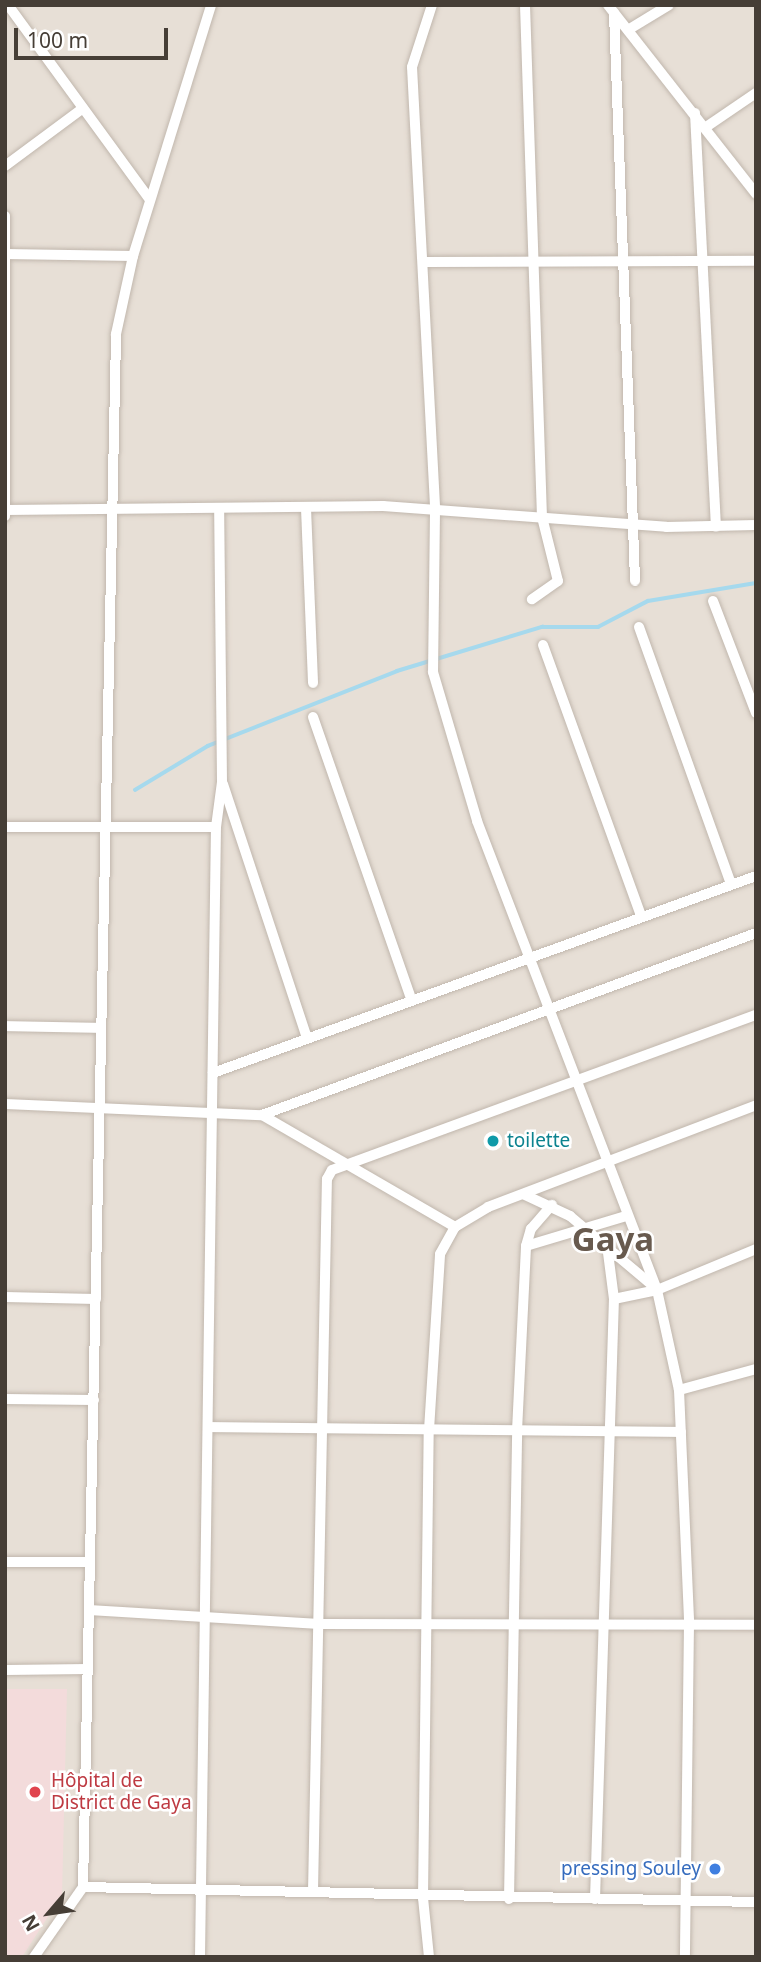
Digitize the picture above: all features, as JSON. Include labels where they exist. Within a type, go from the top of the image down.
[{"type":"street","points":[[8,5],[150,201]]},
{"type":"street","points":[[34,1957],[83,1886],[116,334],[133,256],[211,5]]},
{"type":"street","points":[[432,5],[412,67],[425,262],[435,511],[433,672],[477,821],[550,1008],[603,1163],[657,1290],[679,1390],[689,1623],[683,1900],[685,1957]]},
{"type":"street","points":[[525,5],[542,517],[558,581],[532,599]]},
{"type":"street","points":[[628,30],[669,5]]},
{"type":"street","points":[[611,9],[756,194]]},
{"type":"street","points":[[611,9],[630,525],[635,581]]},
{"type":"street","points":[[5,24],[16,17]]},
{"type":"street","points":[[706,127],[756,93]]},
{"type":"street","points":[[5,166],[83,108]]},
{"type":"street","points":[[695,113],[716,526]]},
{"type":"street","points":[[5,216],[5,516]]},
{"type":"street","points":[[7,254],[133,256]]},
{"type":"street","points":[[425,262],[756,261]]},
{"type":"street","points":[[5,510],[306,508],[435,511],[630,525],[756,525]]},
{"type":"street","points":[[306,508],[313,683]]},
{"type":"street","points":[[200,1957],[216,827],[222,782],[219,509]]},
{"type":"street","points":[[713,601],[756,713]]},
{"type":"street","points":[[639,627],[731,884]]},
{"type":"street","points":[[543,645],[642,916]]},
{"type":"street","points":[[313,717],[411,999]]},
{"type":"street","points":[[222,782],[307,1038]]},
{"type":"street","points":[[5,827],[216,827]]},
{"type":"street","points":[[213,1073],[411,999],[531,961],[642,916],[756,876]]},
{"type":"street","points":[[5,1104],[262,1115],[756,933]]},
{"type":"street","points":[[313,1892],[324,1430],[325,1187],[332,1170],[575,1084],[756,1015]]},
{"type":"street","points":[[5,1026],[102,1028]]},
{"type":"street","points":[[429,1957],[423,1898],[429,1430],[434,1272],[455,1227],[603,1163],[756,1105]]},
{"type":"street","points":[[262,1115],[344,1166],[455,1227]]},
{"type":"street","points":[[525,1195],[552,1205],[587,1230],[657,1290]]},
{"type":"street","points":[[509,1899],[512,1622],[517,1431],[526,1246],[531,1228],[552,1205]]},
{"type":"street","points":[[526,1246],[543,1236],[587,1230],[626,1216]]},
{"type":"street","points":[[595,1899],[607,1431],[614,1299],[607,1245]]},
{"type":"street","points":[[614,1299],[657,1290],[756,1249]]},
{"type":"street","points":[[5,1297],[96,1298]]},
{"type":"street","points":[[679,1390],[756,1369]]},
{"type":"street","points":[[5,1399],[94,1400]]},
{"type":"street","points":[[208,1427],[681,1432]]},
{"type":"street","points":[[5,1562],[90,1562]]},
{"type":"street","points":[[89,1610],[205,1620],[320,1624],[601,1622],[756,1625]]},
{"type":"street","points":[[5,1670],[88,1669]]},
{"type":"street","points":[[83,1886],[201,1886],[423,1898],[756,1902]]},
{"type":"shaded area","points":[[5,5],[756,5],[756,1957],[5,1957]]},
{"type":"shaded area","name":"Hôpital de District de Gaya","points":[[5,1689],[67,1689],[62,1895],[22,1957],[5,1957]]},
{"type":"waterway","points":[[135,790],[208,746],[397,671],[542,627],[598,627],[648,601],[756,583]]},
{"type":"place","name":"toilette","points":[[493,1141]]},
{"type":"place","name":"Hôpital de District de Gaya","points":[[35,1792]]},
{"type":"place","name":"pressing Souley","points":[[715,1869]]},
{"type":"district","name":"Gaya","points":[[613,1239]]}]
